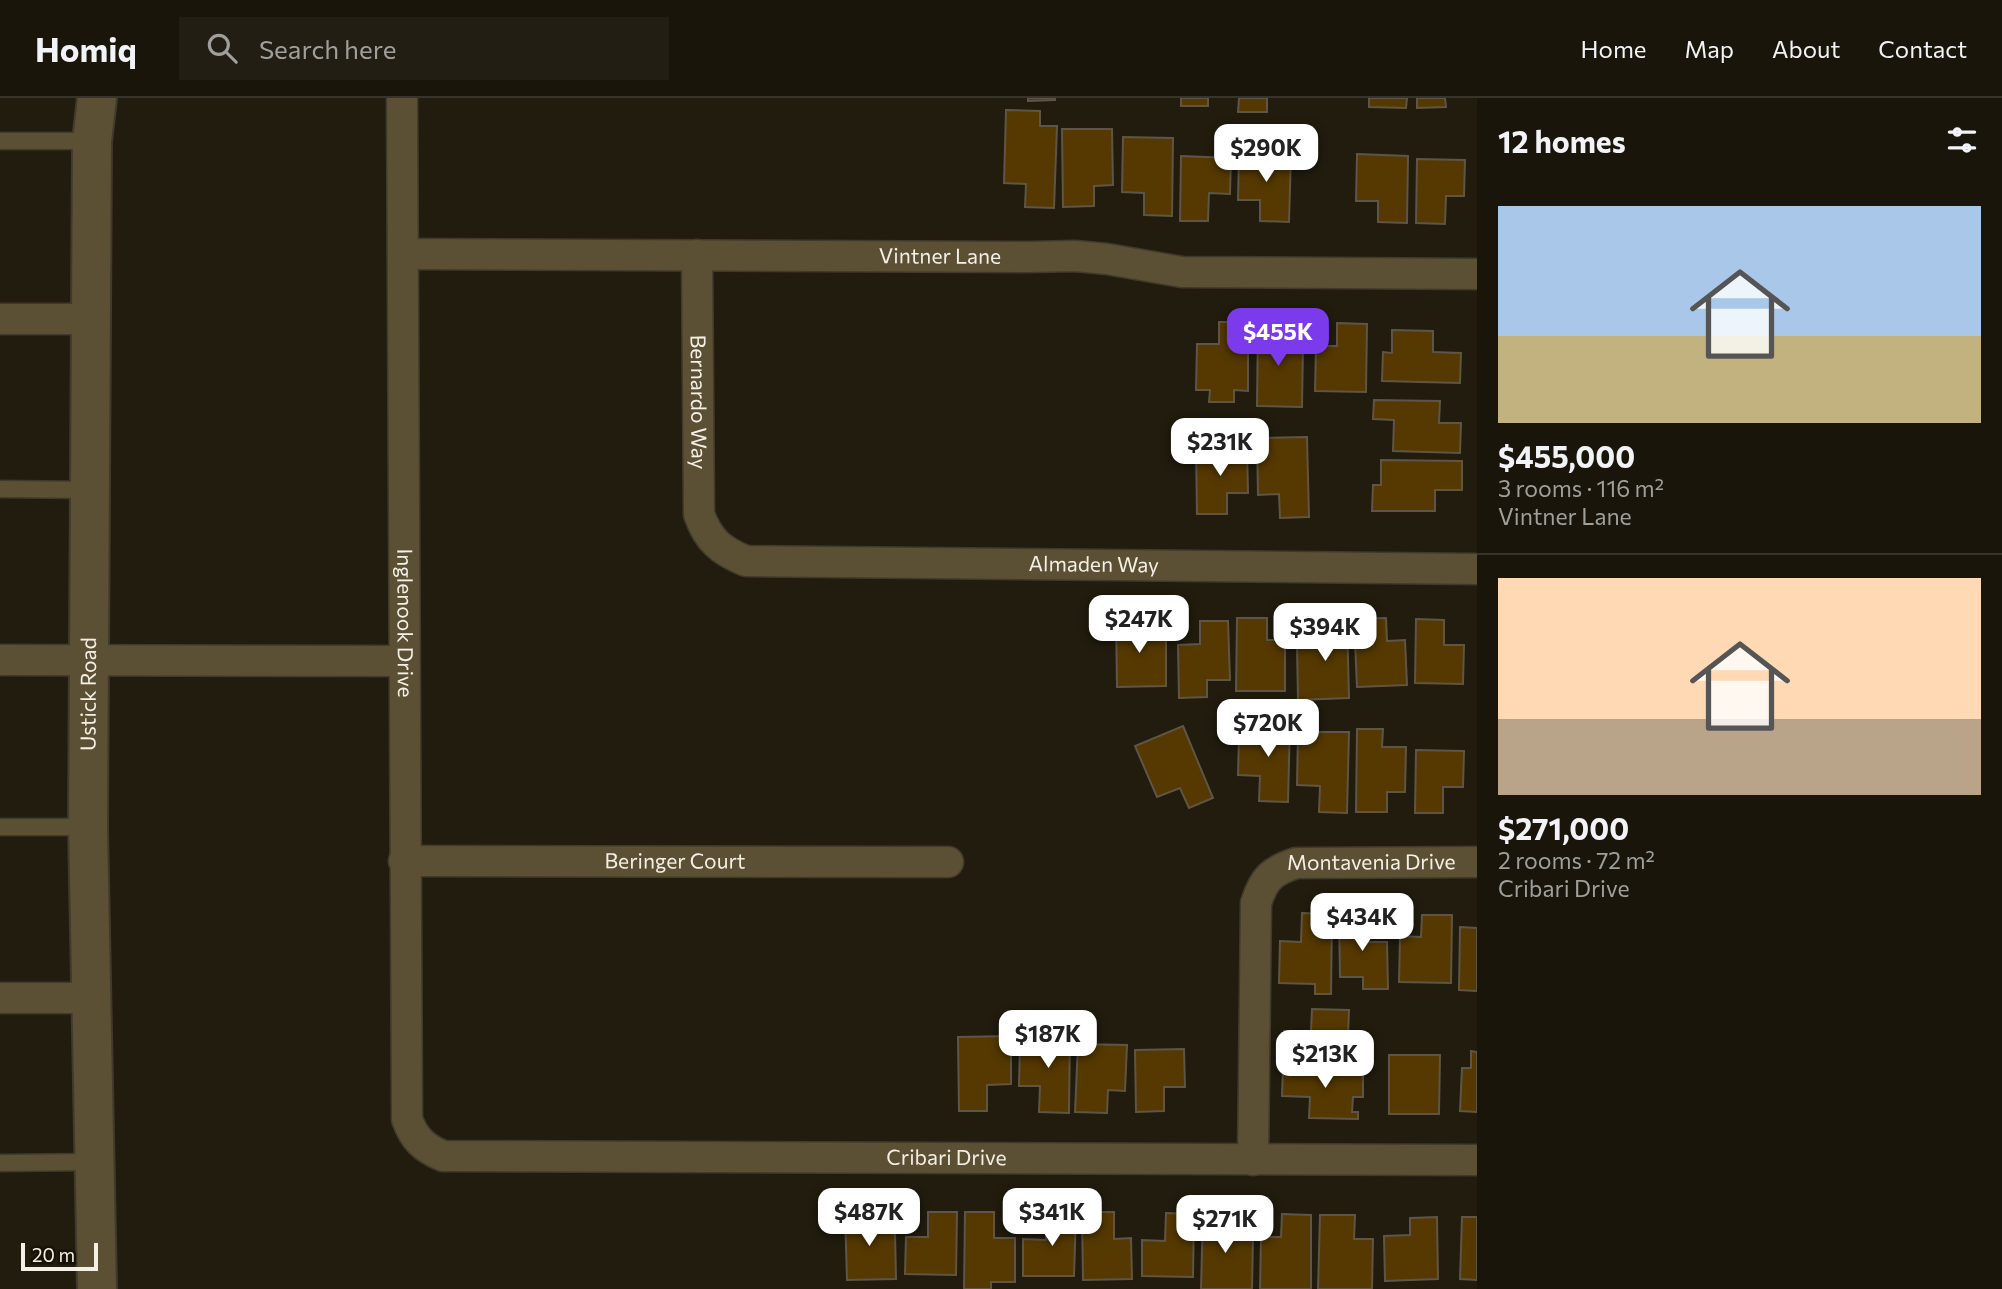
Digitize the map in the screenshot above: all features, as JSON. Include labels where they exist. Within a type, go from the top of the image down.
[{"type":"street","name":"Ustick Road","points":[[97,98],[93,141],[88,661],[90,998],[97,1289]]},
{"type":"street","name":"Inglenook Drive","points":[[402,98],[407,1119],[419,1143]]},
{"type":"street","name":"Vintner Lane","points":[[403,254],[1075,256],[1182,272],[1477,274]]},
{"type":"street","name":"Bernardo Way","points":[[697,255],[699,514],[705,531],[716,545]]},
{"type":"street","points":[[0,319],[92,318]]},
{"type":"street","name":"Almaden Way","points":[[716,545],[726,554],[746,561],[1477,569]]},
{"type":"street","points":[[0,660],[404,661]]},
{"type":"street","name":"Beringer Court","points":[[404,861],[948,862]]},
{"type":"street","name":"Montavenia Drive","points":[[1254,1160],[1256,902],[1269,877],[1278,869],[1296,863],[1477,862]]},
{"type":"street","points":[[0,998],[90,998]]},
{"type":"street","name":"Cribari Drive","points":[[419,1143],[443,1156],[1477,1160]]},
{"type":"lane","points":[[0,141],[93,141]]},
{"type":"lane","points":[[0,489],[90,489]]},
{"type":"lane","points":[[0,827],[88,827]]},
{"type":"lane","points":[[0,1163],[95,1162]]},
{"type":"building","points":[[1028,98],[1055,98],[1055,100],[1028,101]]},
{"type":"building","points":[[1181,98],[1208,98],[1208,106],[1181,106]]},
{"type":"building","points":[[1239,98],[1267,98],[1267,112],[1238,112]]},
{"type":"building","points":[[1369,98],[1407,98],[1406,108],[1369,107]]},
{"type":"building","points":[[1417,98],[1445,98],[1446,107],[1417,108]]},
{"type":"building","points":[[1006,110],[1040,111],[1040,126],[1057,126],[1054,208],[1025,207],[1026,184],[1004,183]]},
{"type":"building","points":[[1062,129],[1112,129],[1113,185],[1094,186],[1094,206],[1063,207]]},
{"type":"building","points":[[1123,137],[1173,138],[1172,216],[1144,215],[1144,193],[1122,192]]},
{"type":"building","points":[[1239,153],[1291,154],[1289,222],[1260,221],[1260,200],[1238,200]]},
{"type":"building","points":[[1357,154],[1408,156],[1407,223],[1378,222],[1378,201],[1356,201]]},
{"type":"building","points":[[1181,156],[1231,158],[1230,194],[1209,193],[1208,221],[1180,221]]},
{"type":"building","points":[[1417,159],[1465,160],[1464,196],[1446,196],[1445,224],[1416,223]]},
{"type":"building","points":[[1219,322],[1248,322],[1248,391],[1234,390],[1234,402],[1209,402],[1210,390],[1196,390],[1197,344],[1219,344]]},
{"type":"building","points":[[1258,322],[1286,323],[1285,345],[1303,345],[1302,407],[1257,406]]},
{"type":"building","points":[[1337,323],[1367,324],[1366,392],[1315,391],[1316,346],[1337,346]]},
{"type":"building","points":[[1392,330],[1433,331],[1433,352],[1461,353],[1460,383],[1382,381],[1383,352],[1392,353]]},
{"type":"building","points":[[1374,400],[1440,401],[1439,423],[1461,423],[1460,453],[1393,451],[1394,420],[1373,419]]},
{"type":"building","points":[[1307,437],[1309,517],[1280,518],[1279,494],[1258,495],[1257,438]]},
{"type":"building","points":[[1247,448],[1248,493],[1227,493],[1227,514],[1197,514],[1196,449]]},
{"type":"building","points":[[1381,460],[1462,461],[1462,490],[1435,490],[1435,511],[1372,511],[1373,485],[1381,485]]},
{"type":"building","points":[[1116,617],[1147,617],[1147,639],[1166,638],[1166,686],[1117,687]]},
{"type":"building","points":[[1237,618],[1267,618],[1267,640],[1285,640],[1285,691],[1236,691]]},
{"type":"building","points":[[1347,618],[1349,698],[1298,700],[1297,646],[1317,645],[1316,619]]},
{"type":"building","points":[[1386,618],[1387,641],[1405,640],[1407,685],[1357,687],[1354,619]]},
{"type":"building","points":[[1416,619],[1444,620],[1444,645],[1464,645],[1463,684],[1415,683]]},
{"type":"building","points":[[1200,621],[1228,621],[1230,680],[1207,680],[1207,697],[1179,698],[1178,645],[1200,644]]},
{"type":"building","points":[[1254,720],[1290,721],[1288,802],[1259,801],[1260,776],[1238,775],[1239,737],[1254,738]]},
{"type":"building","points":[[1183,726],[1213,798],[1189,808],[1180,788],[1157,797],[1135,746]]},
{"type":"building","points":[[1357,729],[1383,729],[1382,747],[1406,747],[1405,792],[1387,792],[1387,812],[1356,812]]},
{"type":"building","points":[[1298,732],[1349,732],[1347,813],[1319,812],[1320,786],[1297,785]]},
{"type":"building","points":[[1416,750],[1464,751],[1463,787],[1443,787],[1443,813],[1415,813]]},
{"type":"building","points":[[1302,913],[1332,914],[1331,994],[1315,994],[1315,984],[1279,983],[1280,941],[1301,942]]},
{"type":"building","points":[[1339,915],[1367,915],[1368,942],[1387,942],[1388,989],[1363,989],[1363,977],[1340,977]]},
{"type":"building","points":[[1422,915],[1452,915],[1451,983],[1399,982],[1400,936],[1421,937]]},
{"type":"building","points":[[1460,927],[1477,928],[1477,991],[1459,990]]},
{"type":"building","points":[[1312,1009],[1349,1010],[1347,1060],[1284,1059],[1284,1031],[1311,1031]]},
{"type":"building","points":[[1042,1032],[1070,1032],[1069,1113],[1039,1112],[1040,1086],[1019,1086],[1020,1042],[1041,1042]]},
{"type":"building","points":[[1011,1036],[1011,1084],[987,1085],[987,1111],[959,1111],[958,1037]]},
{"type":"building","points":[[1078,1044],[1127,1045],[1125,1091],[1108,1090],[1107,1113],[1075,1112]]},
{"type":"building","points":[[1184,1049],[1185,1087],[1164,1087],[1164,1111],[1136,1112],[1135,1050]]},
{"type":"building","points":[[1471,1051],[1477,1052],[1477,1112],[1460,1111],[1462,1068],[1471,1068]]},
{"type":"building","points":[[1389,1055],[1440,1055],[1439,1114],[1389,1114]]},
{"type":"building","points":[[1283,1068],[1363,1069],[1363,1097],[1353,1097],[1352,1112],[1358,1112],[1358,1119],[1309,1118],[1310,1097],[1282,1096]]},
{"type":"building","points":[[878,1211],[878,1232],[895,1232],[896,1279],[847,1280],[845,1212]]},
{"type":"building","points":[[928,1212],[957,1212],[956,1275],[905,1274],[906,1237],[928,1237]]},
{"type":"building","points":[[965,1212],[994,1212],[994,1238],[1015,1238],[1015,1282],[991,1282],[991,1289],[964,1289]]},
{"type":"building","points":[[1047,1212],[1076,1213],[1074,1276],[1023,1276],[1023,1239],[1046,1240]]},
{"type":"building","points":[[1082,1212],[1114,1212],[1114,1239],[1131,1238],[1132,1279],[1083,1280]]},
{"type":"building","points":[[1203,1212],[1231,1213],[1231,1236],[1253,1237],[1252,1289],[1201,1289]]},
{"type":"building","points":[[1166,1213],[1194,1214],[1193,1277],[1142,1276],[1142,1240],[1165,1241]]},
{"type":"building","points":[[1282,1214],[1311,1215],[1311,1289],[1260,1289],[1261,1237],[1281,1237]]},
{"type":"building","points":[[1320,1215],[1355,1215],[1354,1239],[1373,1239],[1372,1289],[1318,1289]]},
{"type":"building","points":[[1437,1217],[1438,1279],[1385,1281],[1384,1236],[1410,1235],[1410,1218]]},
{"type":"building","points":[[1462,1217],[1477,1217],[1477,1280],[1460,1279]]}]
